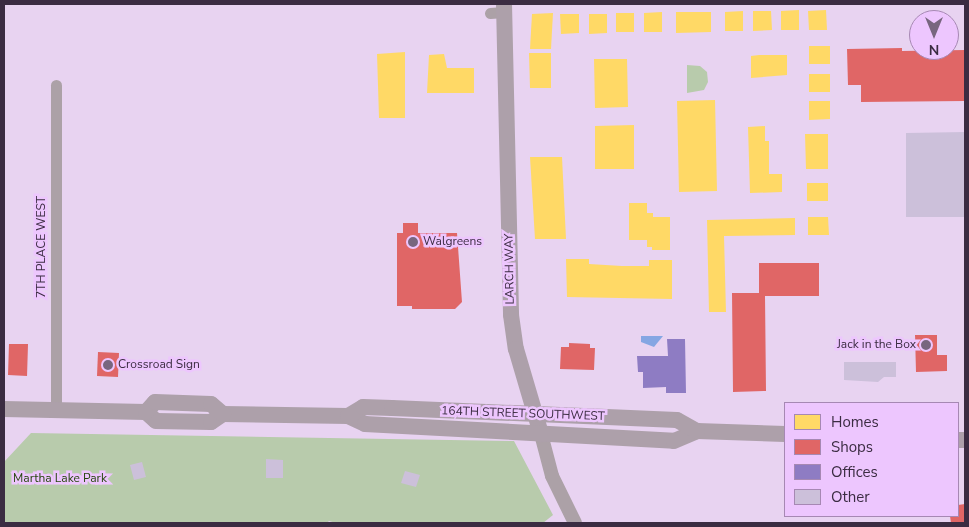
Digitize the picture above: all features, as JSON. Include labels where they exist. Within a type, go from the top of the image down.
[{"type":"main road","name":"LARCH WAY","points":[[500,10],[511,315],[516,349],[541,434]]},
{"type":"main road","name":"164TH STREET SOUTHWEST","points":[[348,416],[364,406],[677,420],[698,431]]},
{"type":"main road","name":"164TH STREET SOUTHWEST","points":[[4,409],[146,412],[156,421],[211,422],[223,414],[348,416],[365,424],[674,441],[698,431],[784,434]]},
{"type":"street","name":"7TH PLACE WEST","points":[[56,85],[56,410]]},
{"type":"street","name":"LARCH WAY","points":[[541,434],[552,476],[575,523]]},
{"type":"green space","points":[[687,65],[700,66],[707,72],[708,82],[704,90],[687,93]]},
{"type":"green space","name":"Martha Lake Park","points":[[31,433],[514,441],[553,515],[543,523],[336,523],[329,521],[327,523],[4,523],[4,462]]},
{"type":"water","points":[[641,336],[663,336],[654,347],[641,342]]},
{"type":"building: Homes","points":[[799,10],[799,30],[781,30],[781,11]]},
{"type":"building: Homes","points":[[826,10],[827,30],[809,30],[808,11]]},
{"type":"building: Homes","points":[[743,11],[743,31],[725,31],[725,12]]},
{"type":"building: Homes","points":[[753,11],[771,11],[772,30],[753,31]]},
{"type":"building: Homes","points":[[662,12],[662,32],[644,32],[644,13]]},
{"type":"building: Homes","points":[[676,12],[711,12],[711,32],[676,33]]},
{"type":"building: Homes","points":[[553,13],[551,49],[530,49],[532,14]]},
{"type":"building: Homes","points":[[616,13],[634,13],[634,32],[616,32]]},
{"type":"building: Homes","points":[[560,14],[579,14],[579,33],[561,34]]},
{"type":"building: Homes","points":[[589,14],[607,14],[607,33],[589,34]]},
{"type":"building: Homes","points":[[809,46],[830,46],[830,64],[809,64]]},
{"type":"building: Homes","points":[[405,52],[405,118],[379,118],[377,54]]},
{"type":"building: Homes","points":[[529,53],[551,53],[551,88],[530,88]]},
{"type":"building: Homes","points":[[444,54],[447,68],[474,68],[474,93],[427,93],[429,55]]},
{"type":"building: Homes","points":[[787,55],[787,75],[751,78],[751,56]]},
{"type":"building: Homes","points":[[594,59],[627,59],[628,107],[595,108]]},
{"type":"building: Homes","points":[[809,74],[830,74],[830,92],[809,92]]},
{"type":"building: Homes","points":[[715,100],[717,191],[679,192],[677,101]]},
{"type":"building: Homes","points":[[809,101],[830,101],[830,119],[809,120]]},
{"type":"building: Homes","points":[[634,125],[634,169],[595,169],[595,126]]},
{"type":"building: Homes","points":[[765,126],[765,141],[769,141],[769,174],[782,174],[782,192],[750,193],[748,127]]},
{"type":"building: Homes","points":[[805,134],[828,134],[828,169],[806,169]]},
{"type":"building: Homes","points":[[530,157],[562,157],[566,239],[535,239]]},
{"type":"building: Homes","points":[[807,183],[828,183],[828,201],[807,201]]},
{"type":"building: Homes","points":[[629,203],[647,203],[647,213],[653,213],[653,217],[670,217],[670,250],[652,250],[652,247],[647,247],[647,240],[629,240]]},
{"type":"building: Homes","points":[[808,217],[828,217],[829,235],[808,235]]},
{"type":"building: Homes","points":[[795,218],[795,235],[724,236],[726,312],[709,312],[707,220]]},
{"type":"building: Homes","points":[[566,259],[589,259],[589,264],[622,266],[649,266],[649,260],[672,260],[672,299],[567,297]]},
{"type":"building: Shops","points":[[902,48],[902,51],[909,51],[909,60],[959,60],[959,50],[965,50],[965,101],[861,102],[861,85],[848,85],[847,49]]},
{"type":"building: Shops","name":"Walgreens","points":[[403,223],[418,223],[418,233],[457,233],[462,302],[455,309],[412,309],[412,306],[397,306],[397,233],[403,233]]},
{"type":"building: Shops","points":[[759,263],[819,263],[819,296],[765,296],[766,391],[733,392],[732,293],[759,293]]},
{"type":"building: Shops","name":"Jack in the Box","points":[[915,335],[937,335],[937,355],[947,355],[947,371],[916,372]]},
{"type":"building: Shops","points":[[569,343],[590,344],[590,348],[595,348],[594,370],[560,369],[561,347],[569,347]]},
{"type":"building: Shops","points":[[9,344],[28,344],[27,376],[8,375]]},
{"type":"building: Shops","name":"Crossroad Sign","points":[[98,352],[119,353],[118,377],[97,376]]},
{"type":"building: Shops","points":[[965,504],[965,523],[951,523],[950,517],[959,517],[959,505]]},
{"type":"building: Offices","points":[[667,339],[685,339],[686,393],[666,393],[666,387],[643,388],[643,372],[638,372],[637,356],[668,356]]},
{"type":"building: Other","points":[[965,132],[965,217],[906,217],[906,133]]},
{"type":"building: Other","points":[[844,362],[896,362],[896,377],[884,377],[878,382],[844,380]]},
{"type":"building: Other","points":[[266,459],[283,460],[283,478],[266,478]]},
{"type":"building: Other","points":[[142,462],[146,477],[134,480],[130,465]]},
{"type":"building: Other","points":[[405,471],[420,475],[416,487],[401,483]]},
{"type":"place","name":"Walgreens","points":[[413,242]]},
{"type":"place","name":"Jack in the Box","points":[[926,345]]},
{"type":"place","name":"Crossroad Sign","points":[[108,365]]}]
